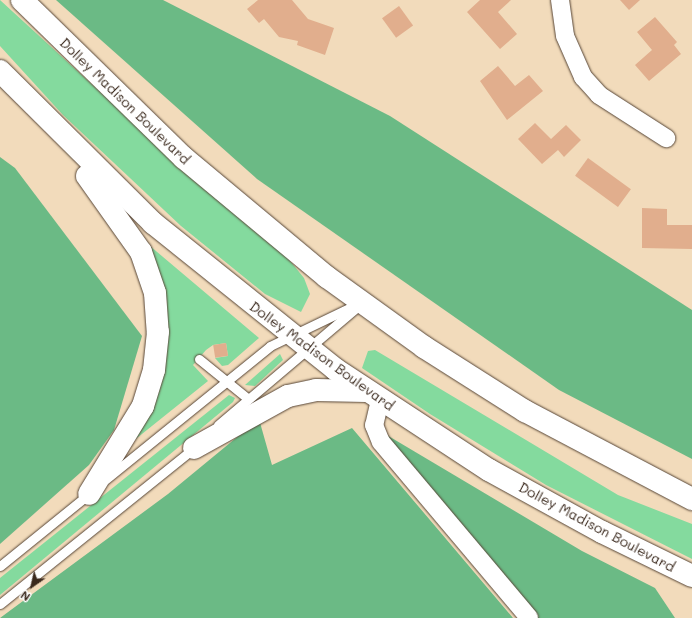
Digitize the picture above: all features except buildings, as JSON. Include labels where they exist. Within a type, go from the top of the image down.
[{"type":"main road","name":"Dolley Madison Boulevard","points":[[22,0],[204,176],[362,303],[525,411],[692,499]]},
{"type":"main road","name":"Dolley Madison Boulevard","points":[[0,71],[44,119],[153,224],[308,348],[373,395],[545,501],[692,576]]},
{"type":"main road","points":[[44,119],[135,242],[148,267],[156,300],[156,358],[147,395],[131,429],[89,494]]},
{"type":"main road","points":[[194,448],[288,396],[316,390],[373,395]]},
{"type":"street","points":[[560,0],[565,36],[583,77],[599,95],[666,138]]},
{"type":"street","points":[[373,395],[374,425],[381,442],[529,618]]},
{"type":"lane","points":[[0,566],[226,381],[290,334],[362,303]]},
{"type":"lane","points":[[0,604],[194,448],[247,398],[362,303]]},
{"type":"lane","points":[[199,359],[247,398]]},
{"type":"green space","points":[[0,0],[194,178],[282,251],[304,278],[310,294],[301,312],[265,294],[181,226],[63,115],[0,46]]},
{"type":"green space","points":[[56,0],[163,0],[390,116],[692,310],[692,459],[559,390],[257,179]]},
{"type":"green space","points":[[0,157],[15,168],[142,336],[114,430],[89,465],[0,544]]},
{"type":"green space","points":[[150,246],[259,338],[228,365],[222,366],[215,358],[228,356],[226,343],[213,345],[206,350],[193,365],[208,381],[132,442],[151,411],[167,353],[167,303]]},
{"type":"green space","points":[[375,350],[618,495],[692,524],[692,559],[546,485],[430,414],[362,368],[368,351]]},
{"type":"green space","points":[[280,354],[283,360],[255,386],[245,385]]},
{"type":"green space","points":[[229,395],[235,398],[233,402],[0,595],[0,578]]},
{"type":"green space","points":[[259,419],[272,465],[352,428],[513,618],[0,618],[168,494]]},
{"type":"green space","points":[[380,431],[582,551],[655,588],[675,618],[535,618]]}]
